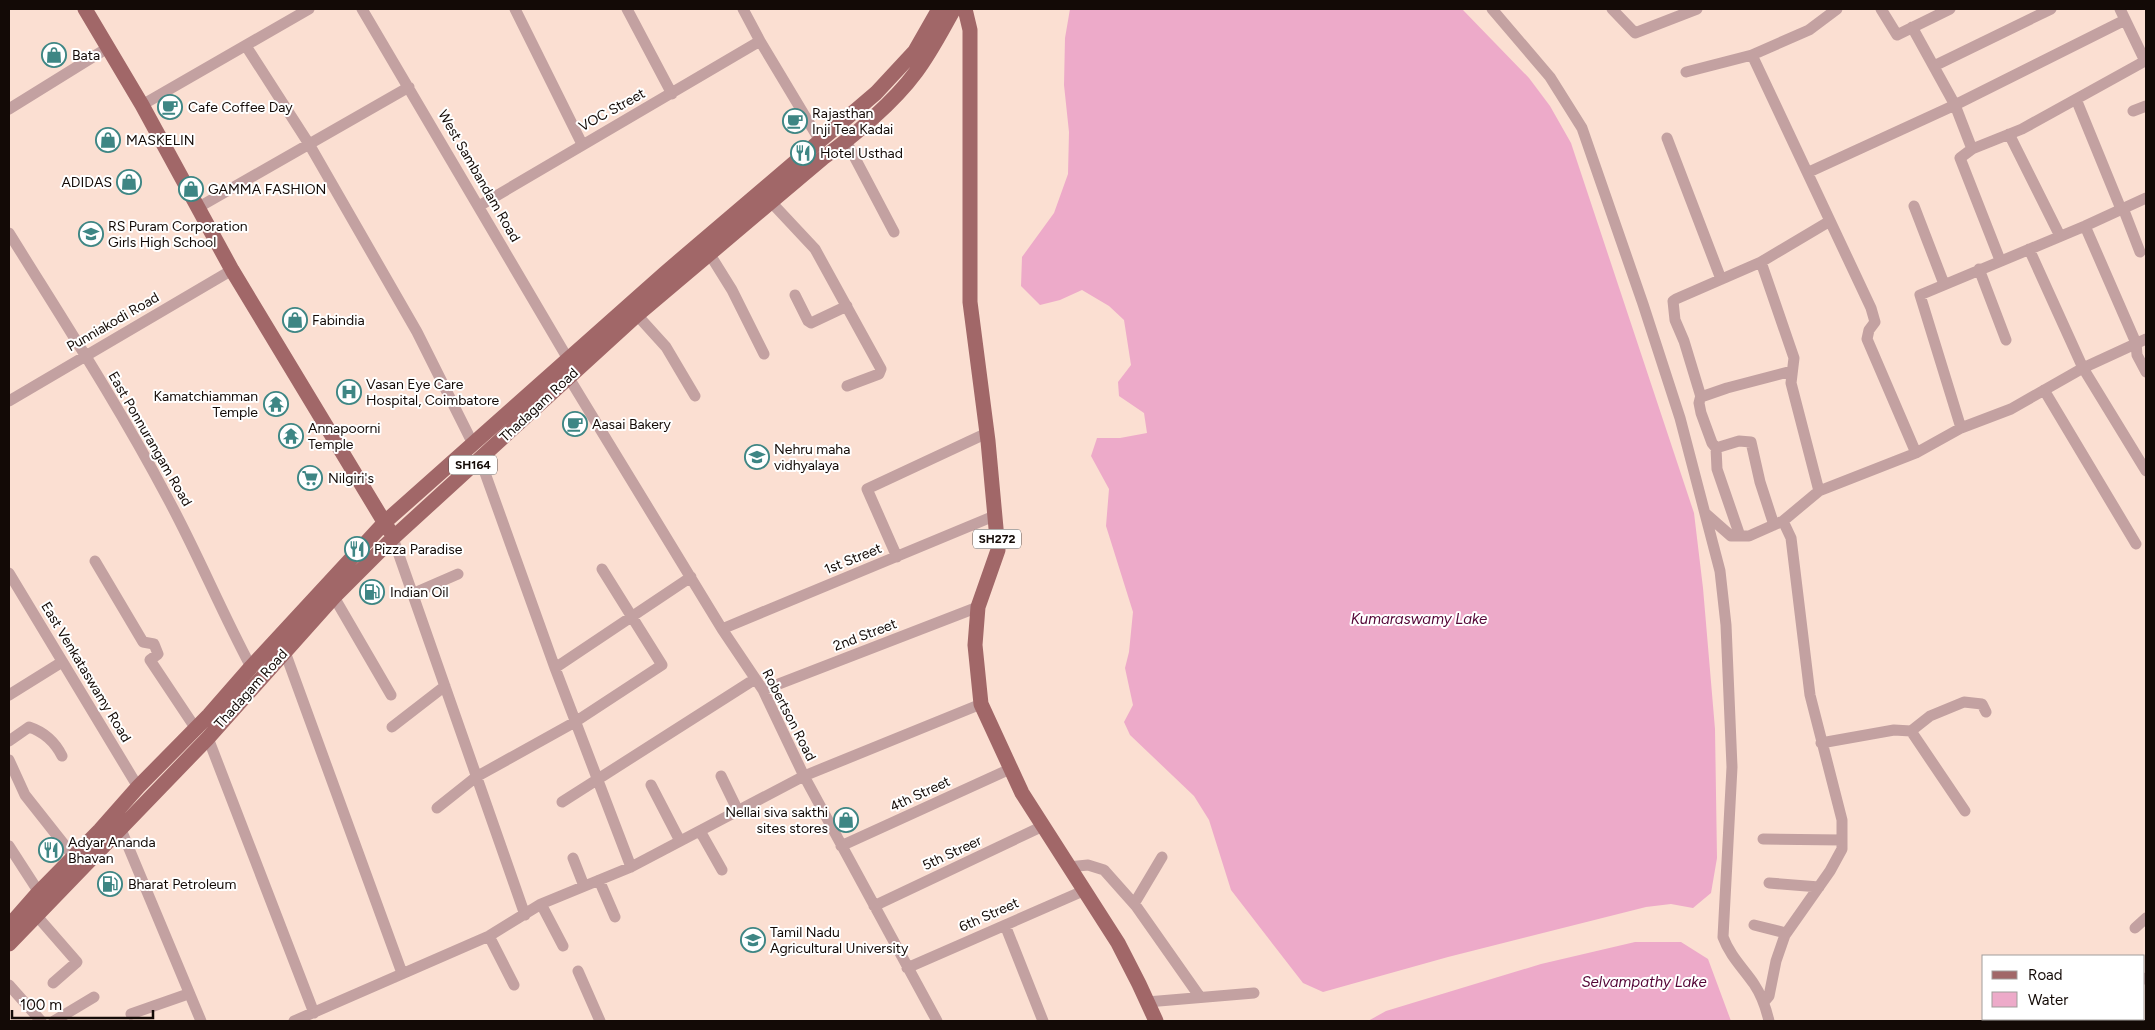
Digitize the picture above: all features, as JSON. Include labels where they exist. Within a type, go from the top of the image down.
[{"type":"main road","points":[[86,9],[142,105],[232,270],[393,538]]},
{"type":"main road","name":"Thadagam Road","points":[[9,944],[36,915],[43,898],[74,857],[138,787],[202,734],[251,667],[385,522],[727,219],[848,118],[902,67],[915,51],[938,9]]},
{"type":"main road","name":"Thadagam Road","points":[[9,926],[43,898],[120,827],[202,734],[285,652],[334,597],[393,538],[637,314],[823,158],[846,141],[881,109],[915,73],[954,9]]},
{"type":"main road","name":"SH272","points":[[966,9],[970,30],[970,302],[987,433],[998,550],[978,607],[975,645],[980,704],[1022,793],[1118,943],[1156,1021]]},
{"type":"street","points":[[142,105],[309,9]]},
{"type":"street","name":"West Sambandam Road","points":[[362,9],[568,358]]},
{"type":"street","points":[[515,9],[582,144]]},
{"type":"street","points":[[627,9],[672,94]]},
{"type":"street","points":[[743,9],[820,141]]},
{"type":"street","points":[[1492,9],[1550,77],[1582,128],[1680,418],[1720,571],[1726,625],[1732,767],[1723,937],[1732,956],[1754,983],[1764,1002],[1769,1021]]},
{"type":"street","points":[[1612,9],[1635,33],[1697,9]]},
{"type":"street","points":[[1686,72],[1752,55],[1810,30],[1837,9]]},
{"type":"street","points":[[1881,9],[1897,35],[1950,9]]},
{"type":"street","points":[[1934,66],[2051,9]]},
{"type":"street","points":[[2000,260],[1960,158],[1972,149],[2009,134],[2145,61],[2120,9]]},
{"type":"street","points":[[1809,172],[1955,106],[2125,20]]},
{"type":"street","points":[[1912,27],[1955,106],[1972,149]]},
{"type":"street","name":"VOC Street","points":[[479,206],[582,144],[672,94],[760,40]]},
{"type":"street","points":[[246,46],[309,144],[417,332],[473,444]]},
{"type":"street","points":[[9,109],[109,47]]},
{"type":"street","points":[[1752,55],[1809,172],[1871,308],[1875,322],[1869,330],[1867,338],[1916,453]]},
{"type":"street","points":[[199,207],[409,87]]},
{"type":"street","points":[[2076,99],[2140,252]]},
{"type":"street","points":[[2133,111],[2146,106]]},
{"type":"street","points":[[2009,134],[2060,236]]},
{"type":"street","points":[[1667,138],[1721,280]]},
{"type":"street","points":[[846,141],[894,232]]},
{"type":"street","points":[[1961,428],[1920,295],[2146,198]]},
{"type":"street","points":[[771,202],[815,249],[881,372],[847,386]]},
{"type":"street","points":[[1914,206],[1944,284]]},
{"type":"street","points":[[1740,536],[1717,469],[1716,448],[1712,443],[1701,413],[1699,403],[1701,395],[1676,320],[1673,301],[1761,262],[1830,221]]},
{"type":"street","points":[[2084,226],[2141,341],[2138,355],[2146,372]]},
{"type":"street","name":"East Ponnurangam Road","points":[[9,233],[85,355],[167,497],[232,632],[251,667]]},
{"type":"street","points":[[2029,249],[2083,368],[2146,470]]},
{"type":"street","points":[[709,253],[732,290],[764,354]]},
{"type":"street","points":[[1761,262],[1794,358],[1791,383],[1820,491]]},
{"type":"street","name":"Punniakodi Road","points":[[9,401],[232,270]]},
{"type":"street","points":[[1979,270],[2006,340]]},
{"type":"street","points":[[795,296],[808,321],[811,323],[847,306]]},
{"type":"street","points":[[637,314],[666,347],[695,396]]},
{"type":"street","points":[[1706,514],[1731,536],[1749,536],[1779,523],[1820,491],[1916,453],[1961,428],[2011,409],[2083,368],[2141,341]]},
{"type":"street","points":[[568,358],[569,378]]},
{"type":"street","points":[[1701,395],[1792,371]]},
{"type":"street","name":"Robertson Road","points":[[569,378],[722,629],[762,690],[841,846],[937,1021]]},
{"type":"street","points":[[2044,390],[2136,544]]},
{"type":"street","points":[[897,557],[867,489],[987,433]]},
{"type":"street","points":[[1716,448],[1739,441],[1751,442],[1760,482],[1779,523],[1791,538],[1810,694],[1842,820],[1842,849],[1819,887],[1786,933],[1776,961],[1769,996],[1764,1002]]},
{"type":"street","points":[[480,459],[555,668],[631,867]]},
{"type":"street","name":"1st Street","points":[[722,629],[994,516]]},
{"type":"street","points":[[393,538],[525,915]]},
{"type":"street","points":[[95,561],[144,642],[154,644],[158,654],[150,660],[202,734],[314,1013]]},
{"type":"street","points":[[437,808],[476,777],[575,722],[662,665],[602,569]]},
{"type":"street","name":"East Venkataswamy Road","points":[[9,573],[138,787]]},
{"type":"street","points":[[412,594],[458,574]]},
{"type":"street","points":[[555,668],[690,577]]},
{"type":"street","points":[[334,597],[392,695]]},
{"type":"street","name":"2nd Street","points":[[762,690],[978,607]]},
{"type":"street","points":[[285,652],[402,973]]},
{"type":"street","points":[[9,696],[62,662]]},
{"type":"street","points":[[562,802],[755,679]]},
{"type":"street","points":[[392,727],[445,686]]},
{"type":"street","points":[[1821,743],[1894,730],[1911,731],[1930,716],[1964,702],[1982,704],[1986,712]]},
{"type":"street","points":[[294,1021],[489,936],[542,904],[631,867],[804,776],[980,704]]},
{"type":"street","points":[[9,741],[29,727],[44,734],[57,745],[62,756]]},
{"type":"street","points":[[1911,731],[1965,812]]},
{"type":"street","points":[[9,760],[25,795],[74,857]]},
{"type":"street","name":"4th Street","points":[[841,846],[1010,769]]},
{"type":"street","points":[[721,776],[738,811]]},
{"type":"street","points":[[651,785],[680,841]]},
{"type":"street","name":"5th Streer","points":[[874,906],[1043,826]]},
{"type":"street","points":[[120,827],[188,994],[201,1021]]},
{"type":"street","points":[[700,831],[722,870]]},
{"type":"street","points":[[1763,839],[1842,840]]},
{"type":"street","points":[[9,846],[43,898]]},
{"type":"street","points":[[1134,904],[1162,857]]},
{"type":"street","points":[[573,858],[584,886]]},
{"type":"street","points":[[1068,867],[1088,865],[1104,870],[1134,904],[1200,998]]},
{"type":"street","points":[[599,880],[615,918]]},
{"type":"street","points":[[1769,883],[1819,887]]},
{"type":"street","name":"6th Street","points":[[907,968],[1083,891]]},
{"type":"street","points":[[542,904],[563,946]]},
{"type":"street","points":[[36,915],[77,962],[53,983]]},
{"type":"street","points":[[2134,928],[2146,918]]},
{"type":"street","points":[[1005,925],[1043,1021]]},
{"type":"street","points":[[1754,925],[1786,933]]},
{"type":"street","points":[[489,936],[514,985]]},
{"type":"street","points":[[578,970],[600,1021]]},
{"type":"street","points":[[9,985],[41,1021]]},
{"type":"street","points":[[1148,1002],[1254,993]]},
{"type":"street","points":[[131,1014],[188,994]]},
{"type":"street","points":[[54,1021],[94,997]]},
{"type":"water","name":"Kumaraswamy Lake","points":[[1070,9],[1462,9],[1529,78],[1550,106],[1571,143],[1694,513],[1703,588],[1715,729],[1717,858],[1711,893],[1693,908],[1671,904],[1646,907],[1448,957],[1323,992],[1303,983],[1231,890],[1209,820],[1194,796],[1130,735],[1124,722],[1133,705],[1125,668],[1129,652],[1133,612],[1106,526],[1109,489],[1091,456],[1097,438],[1120,438],[1147,433],[1144,413],[1119,396],[1118,382],[1131,365],[1124,320],[1109,306],[1082,290],[1060,300],[1040,305],[1021,286],[1022,257],[1054,213],[1068,174],[1069,132],[1064,85],[1065,38]]},
{"type":"water","name":"Selvampathy Lake","points":[[1635,942],[1681,942],[1708,959],[1731,1021],[1368,1021],[1386,1011],[1541,964]]},
{"type":"place","name":"Bata","points":[[54,55]]},
{"type":"place","name":"Cafe Coffee Day","points":[[170,107]]},
{"type":"place","name":"Rajasthan Inji Tea Kadai","points":[[795,121]]},
{"type":"place","name":"MASKELIN","points":[[108,140]]},
{"type":"place","name":"Hotel Usthad","points":[[803,153]]},
{"type":"place","name":"ADIDAS","points":[[129,182]]},
{"type":"place","name":"GAMMA FASHION","points":[[191,189]]},
{"type":"place","name":"RS Puram Corporation Girls High School","points":[[91,234]]},
{"type":"place","name":"Fabindia","points":[[295,320]]},
{"type":"place","name":"Vasan Eye Care Hospital, Coimbatore","points":[[349,392]]},
{"type":"place","name":"Kamatchiamman Temple","points":[[276,404]]},
{"type":"place","name":"Aasai Bakery","points":[[575,424]]},
{"type":"place","name":"Annapoorni Temple","points":[[291,436]]},
{"type":"place","name":"Nehru maha vidhyalaya","points":[[757,457]]},
{"type":"place","name":"Nilgiri's","points":[[310,478]]},
{"type":"place","name":"Pizza Paradise","points":[[357,549]]},
{"type":"place","name":"Indian Oil","points":[[372,592]]},
{"type":"place","name":"Nellai siva sakthi sites stores","points":[[846,820]]},
{"type":"place","name":"Adyar Ananda Bhavan","points":[[51,850]]},
{"type":"place","name":"Bharat Petroleum","points":[[110,884]]},
{"type":"place","name":"Tamil Nadu Agricultural University","points":[[753,940]]}]
